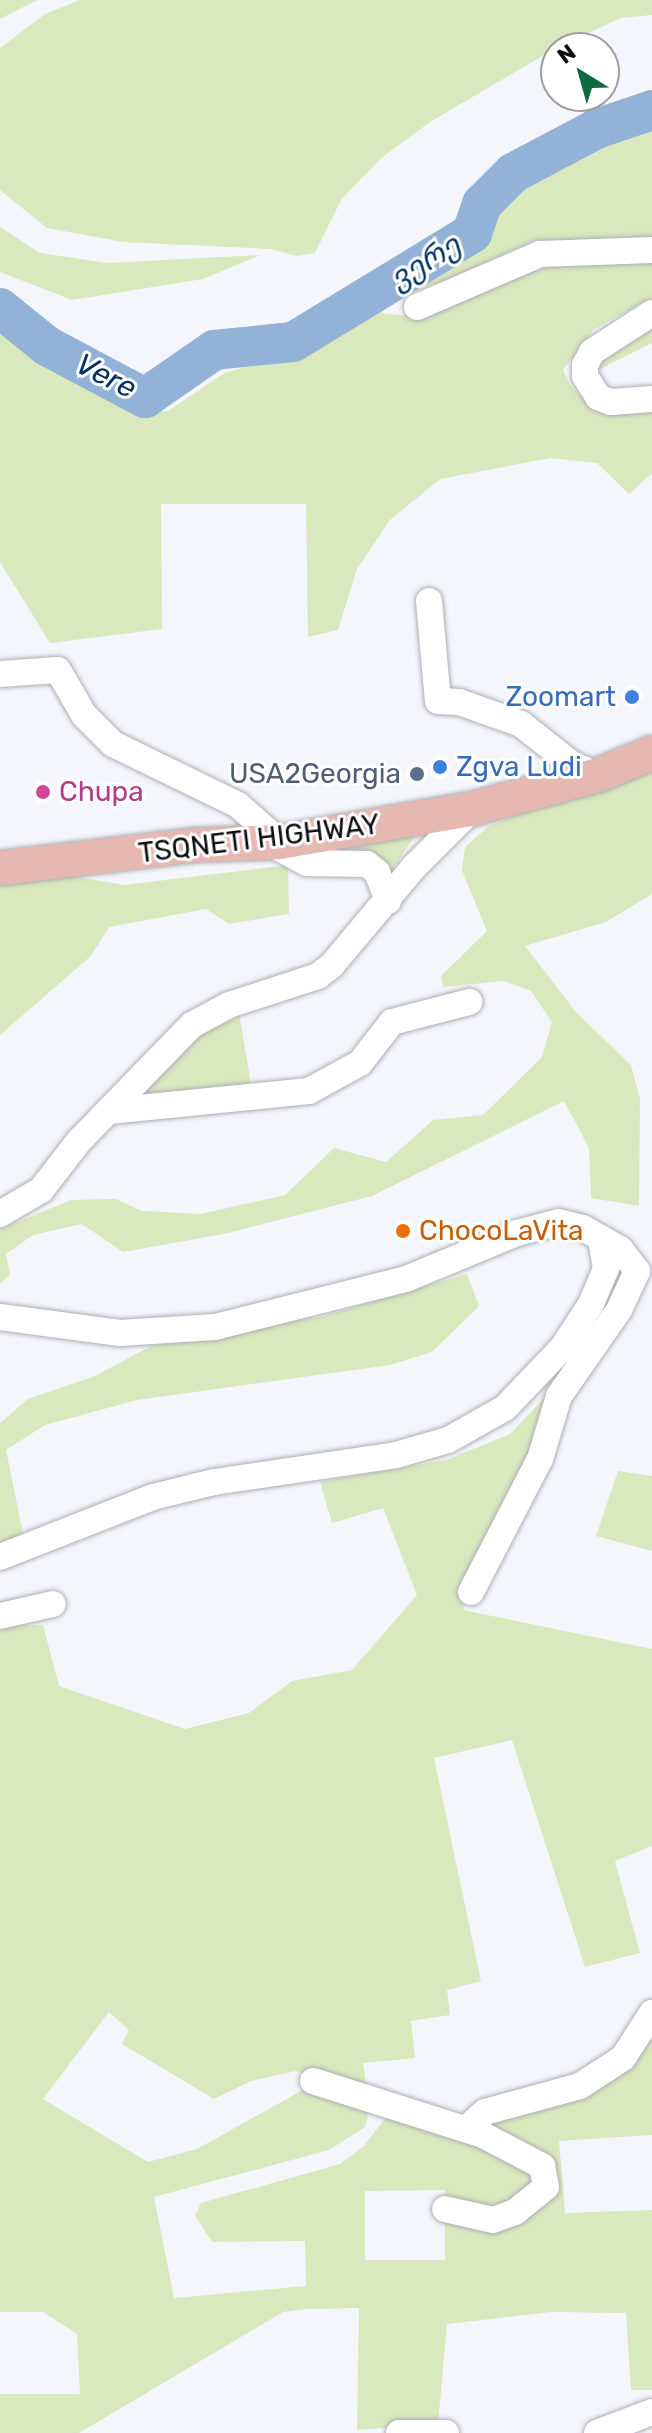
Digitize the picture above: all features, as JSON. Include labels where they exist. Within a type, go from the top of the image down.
[{"type":"main road","name":"TSQNETI HIGHWAY","points":[[0,868],[197,845],[275,842],[472,809],[598,775],[652,753]]},
{"type":"street","points":[[417,307],[540,254],[652,250]]},
{"type":"street","points":[[652,313],[592,352],[585,365],[585,376],[598,397],[611,402],[652,399]]},
{"type":"street","points":[[429,601],[438,701],[459,702],[521,724],[573,765],[598,775]]},
{"type":"street","points":[[0,674],[58,670],[84,715],[113,744],[238,805],[275,842],[307,863],[367,864],[377,872],[388,901]]},
{"type":"street","points":[[0,1214],[41,1190],[109,1111],[192,1025],[229,1005],[318,976],[354,944],[414,867],[472,809]]},
{"type":"street","points":[[109,1111],[309,1091],[360,1063],[392,1022],[469,1002]]},
{"type":"street","points":[[0,1317],[120,1333],[215,1327],[406,1279],[517,1233],[559,1222],[583,1228],[620,1249],[645,1271],[559,1396],[535,1470],[471,1592]]},
{"type":"street","points":[[0,1557],[153,1497],[214,1482],[396,1455],[448,1440],[505,1408],[563,1347],[591,1304],[606,1268],[601,1240]]},
{"type":"street","points":[[0,1616],[53,1604]]},
{"type":"street","points":[[466,2129],[485,2112],[580,2086],[623,2058],[652,2013]]},
{"type":"street","points":[[313,2081],[466,2129],[542,2166],[546,2187],[515,2212],[493,2220],[445,2209]]},
{"type":"street","points":[[597,2433],[652,2412]]},
{"type":"street","points":[[399,2433],[446,2433]]},
{"type":"green space","points":[[0,0],[37,0],[0,19]]},
{"type":"green space","points":[[80,0],[652,0],[652,15],[621,18],[591,32],[540,32],[540,57],[430,122],[380,159],[341,200],[315,253],[297,256],[271,249],[123,242],[47,228],[0,190],[0,48],[45,14]]},
{"type":"green space","points":[[652,127],[652,238],[590,243],[535,240],[446,280],[393,297],[385,292],[482,237],[506,192],[555,157]]},
{"type":"green space","points":[[0,227],[40,253],[108,263],[260,255],[203,279],[72,300],[0,272]]},
{"type":"green space","points":[[652,253],[652,297],[593,330],[563,370],[570,385],[587,401],[652,403],[652,473],[629,494],[597,463],[550,458],[440,479],[390,520],[357,569],[338,630],[308,637],[306,504],[161,504],[162,629],[50,643],[0,562],[0,331],[136,411],[168,411],[224,373],[295,353],[368,306],[385,314],[407,315],[543,258]]},
{"type":"green space","points":[[652,317],[652,343],[596,371],[594,355]]},
{"type":"green space","points":[[652,764],[652,894],[606,922],[525,946],[576,1012],[631,1065],[640,1099],[639,1206],[591,1198],[589,1148],[564,1101],[372,1196],[224,1234],[123,1252],[82,1224],[33,1235],[6,1254],[10,1275],[0,1284],[0,1229],[71,1200],[116,1199],[142,1211],[201,1214],[285,1195],[334,1148],[386,1162],[433,1120],[483,1115],[542,1057],[552,1022],[531,991],[504,981],[443,987],[441,976],[487,931],[462,871],[465,847],[489,826]]},
{"type":"green space","points":[[420,828],[380,888],[353,845]]},
{"type":"green space","points":[[288,865],[289,914],[229,924],[206,909],[109,927],[91,956],[0,1035],[0,877],[55,873],[125,885]]},
{"type":"green space","points":[[237,1001],[251,1084],[147,1098],[145,1091],[170,1058]]},
{"type":"green space","points":[[467,1274],[479,1306],[432,1352],[390,1365],[137,1400],[45,1425],[6,1450],[24,1538],[0,1546],[0,1423],[28,1399],[95,1376],[151,1346],[324,1316]]},
{"type":"green space","points":[[550,1392],[524,1481],[470,1585],[463,1610],[652,1649],[652,1846],[615,1861],[640,1953],[585,1967],[512,1740],[434,1758],[481,1981],[447,1990],[450,2015],[411,2021],[415,2058],[363,2063],[367,2092],[296,2071],[251,2081],[214,2099],[122,2044],[129,2030],[109,2012],[43,2099],[148,2162],[197,2149],[308,2087],[362,2104],[368,2116],[365,2127],[329,2150],[154,2197],[174,2298],[306,2286],[305,2241],[212,2242],[195,2215],[201,2203],[340,2164],[364,2146],[390,2112],[486,2141],[556,2191],[479,2124],[586,2094],[652,2024],[652,2135],[559,2141],[565,2213],[652,2210],[652,2390],[631,2390],[626,2313],[551,2312],[447,2324],[438,2424],[357,2430],[359,2308],[307,2309],[283,2312],[79,2433],[0,2433],[0,2394],[80,2394],[77,2334],[43,2312],[0,2312],[0,1626],[43,1625],[59,1686],[185,1729],[249,1713],[292,1681],[352,1670],[417,1595],[383,1508],[332,1523],[320,1482],[446,1460],[510,1434]],"holes":[[[445,2190],[445,2260],[365,2260],[365,2191]]]},
{"type":"green space","points":[[618,1471],[652,1476],[652,1551],[596,1536]]},
{"type":"waterway","name":"ვერე","points":[[0,308],[47,346],[145,398],[214,350],[293,342],[472,233],[482,204],[513,173],[596,129],[652,110]]},
{"type":"place","name":"Zoomart","points":[[632,697]]},
{"type":"place","name":"Zgva Ludi","points":[[440,767]]},
{"type":"place","name":"USA2Georgia","points":[[417,774]]},
{"type":"place","name":"Chupa","points":[[43,792]]},
{"type":"place","name":"ChocoLaVita","points":[[403,1231]]},
{"type":"water label","name":"Vere","points":[[106,376]]}]
